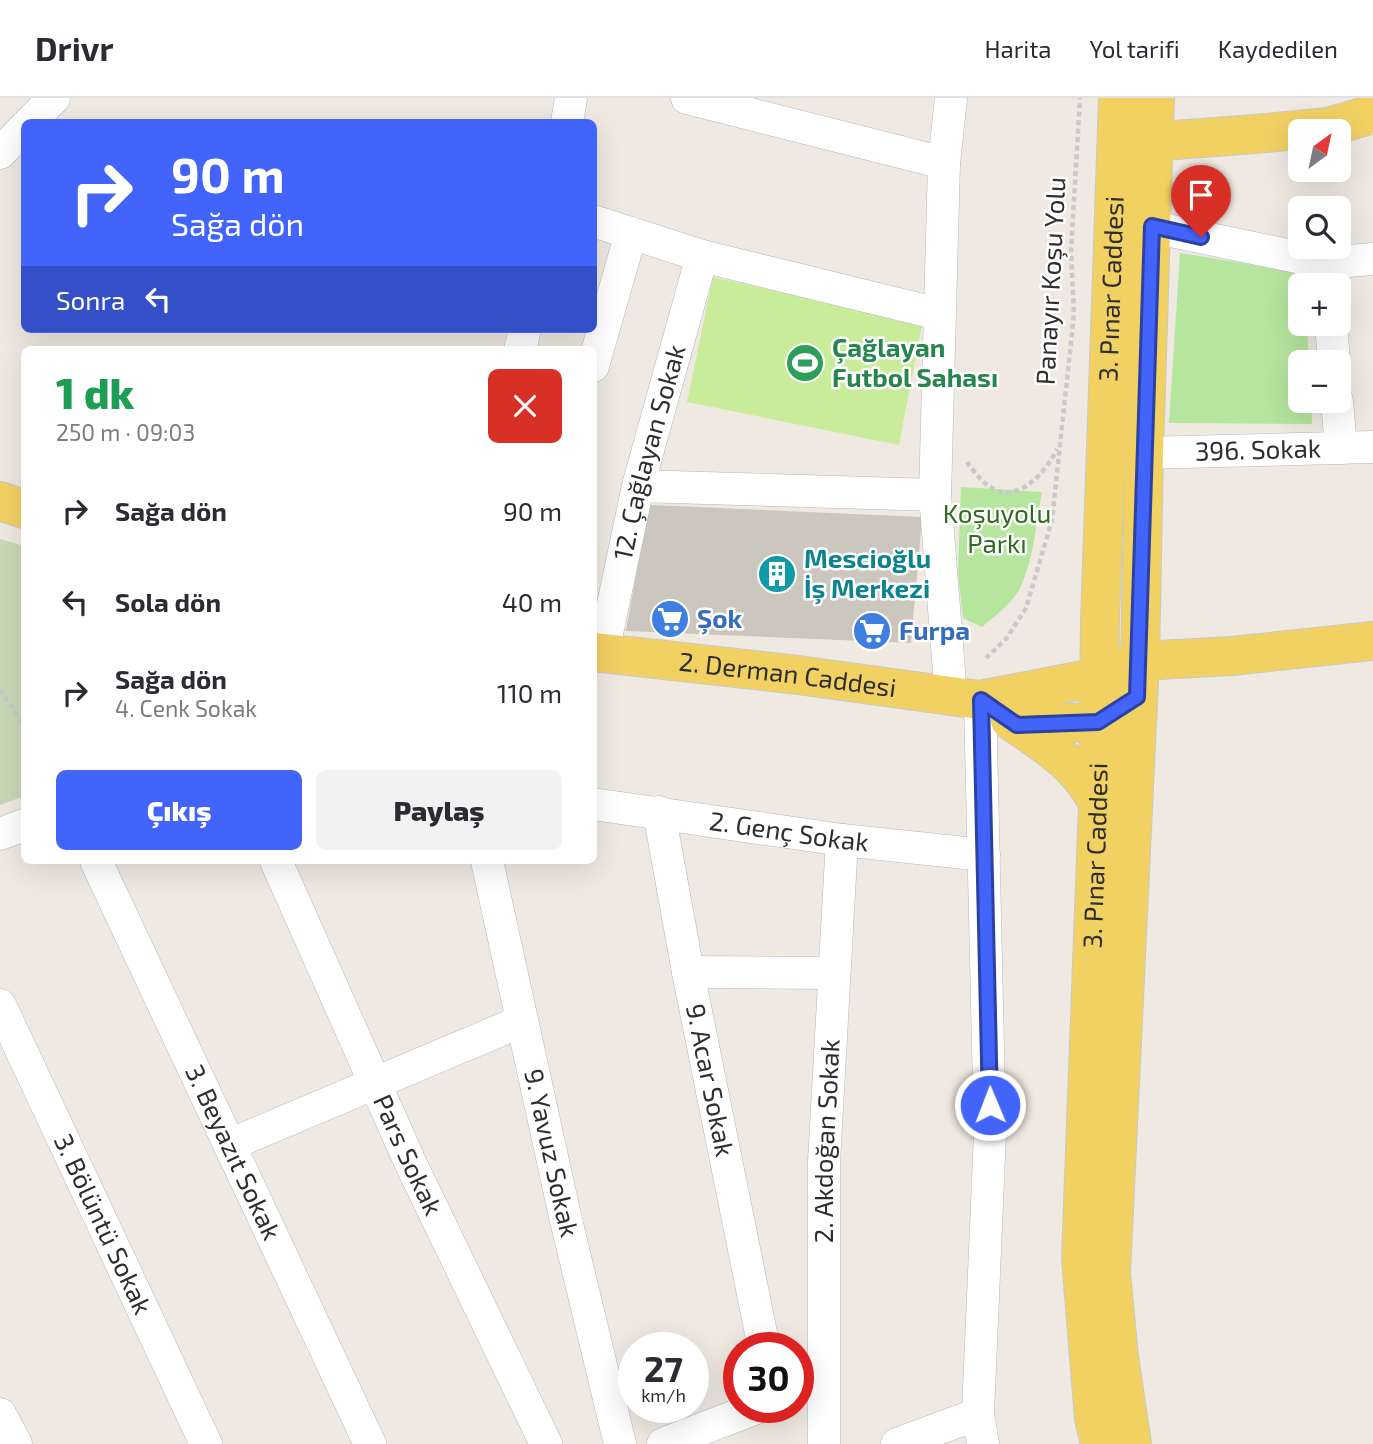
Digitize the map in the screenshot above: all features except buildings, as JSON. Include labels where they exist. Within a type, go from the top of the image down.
[{"type":"main road","points":[[1144,109],[1328,127],[1373,114]]},
{"type":"main road","name":"3. Pınar Caddesi","points":[[1100,1444],[1094,1418],[1081,1258],[1098,803],[1100,621],[1115,184],[1144,109]]},
{"type":"main road","name":"3. Pınar Caddesi","points":[[1132,1444],[1119,1357],[1111,1273],[1136,773],[1143,453],[1152,226],[1144,109]]},
{"type":"main road","points":[[0,501],[21,508]]},
{"type":"main road","points":[[966,698],[1040,676],[1071,655],[1091,636],[1100,621]]},
{"type":"main road","points":[[966,698],[1099,677],[1167,679],[1232,656],[1373,641]]},
{"type":"main road","name":"2. Derman Caddesi","points":[[598,652],[966,698]]},
{"type":"main road","points":[[1017,725],[1098,722],[1139,679]]},
{"type":"main road","points":[[966,698],[1017,725],[1068,761],[1087,781],[1098,803]]},
{"type":"street","points":[[33,119],[54,98]]},
{"type":"street","points":[[568,119],[571,98]]},
{"type":"street","points":[[687,98],[944,163]]},
{"type":"street","points":[[897,1444],[981,1429],[990,1133],[984,855],[966,698],[934,495],[944,163],[950,98]]},
{"type":"street","points":[[0,153],[21,131]]},
{"type":"street","points":[[597,222],[702,256],[939,314]]},
{"type":"street","points":[[1152,226],[1322,273]]},
{"type":"street","points":[[597,352],[631,233]]},
{"type":"street","name":"12. Çağlayan Sokak","points":[[598,652],[638,486],[702,256]]},
{"type":"street","points":[[1329,273],[1373,259]]},
{"type":"street","points":[[1338,413],[1341,448]]},
{"type":"street","name":"396. Sokak","points":[[1143,453],[1373,447]]},
{"type":"street","points":[[638,486],[934,495]]},
{"type":"street","name":"2. Genç Sokak","points":[[597,804],[842,840],[984,855]]},
{"type":"street","name":"9. Acar Sokak","points":[[659,812],[688,972],[761,1332]]},
{"type":"street","points":[[0,834],[21,826]]},
{"type":"street","name":"2. Akdoğan Sokak","points":[[814,1339],[842,840]]},
{"type":"street","name":"3. Beyazıt Sokak","points":[[97,864],[370,1444]]},
{"type":"street","name":"Pars Sokak","points":[[277,864],[410,1162],[546,1444]]},
{"type":"street","name":"9. Yavuz Sokak","points":[[488,864],[565,1216],[620,1444]]},
{"type":"street","points":[[688,972],[834,974]]},
{"type":"street","name":"3. Bölüntü Sokak","points":[[0,1005],[206,1444]]},
{"type":"street","points":[[229,1145],[522,1021]]},
{"type":"street","name":"2. Akdoğan Sokak","points":[[814,1404],[824,1444]]},
{"type":"street","points":[[0,1414],[16,1444]]},
{"type":"street","points":[[663,1444],[723,1421]]},
{"type":"path","name":"Panayır Koşu Yolu","points":[[986,658],[1006,639],[1026,608],[1052,520],[1074,314],[1071,251],[1080,98]]},
{"type":"path","points":[[962,454],[985,483],[1000,492],[1014,491],[1031,482],[1048,467],[1058,446]]},
{"type":"path","points":[[0,690],[21,722]]},
{"type":"green space","points":[[1180,253],[1305,273],[1288,273],[1288,336],[1308,336],[1308,350],[1288,350],[1288,413],[1312,413],[1312,424],[1169,423]]},
{"type":"green space","name":"Çağlayan Futbol Sahası","points":[[713,277],[922,324],[899,445],[687,402]]},
{"type":"green space","name":"Koşuyolu Parkı","points":[[961,487],[1042,492],[1032,553],[1025,577],[1017,594],[982,627],[963,618],[958,572]]},
{"type":"green space","points":[[0,539],[21,545],[21,797],[0,805]]},
{"type":"place","name":"Çağlayan Futbol Sahası","points":[[805,363]]},
{"type":"place","name":"Mescioğlu İş Merkezi","points":[[777,574]]},
{"type":"place","name":"Şok","points":[[670,619]]},
{"type":"place","name":"Furpa","points":[[872,631]]},
{"type":"route","points":[[990,1105],[981,700],[1017,725],[1098,722],[1137,697],[1152,226],[1201,237]]}]
